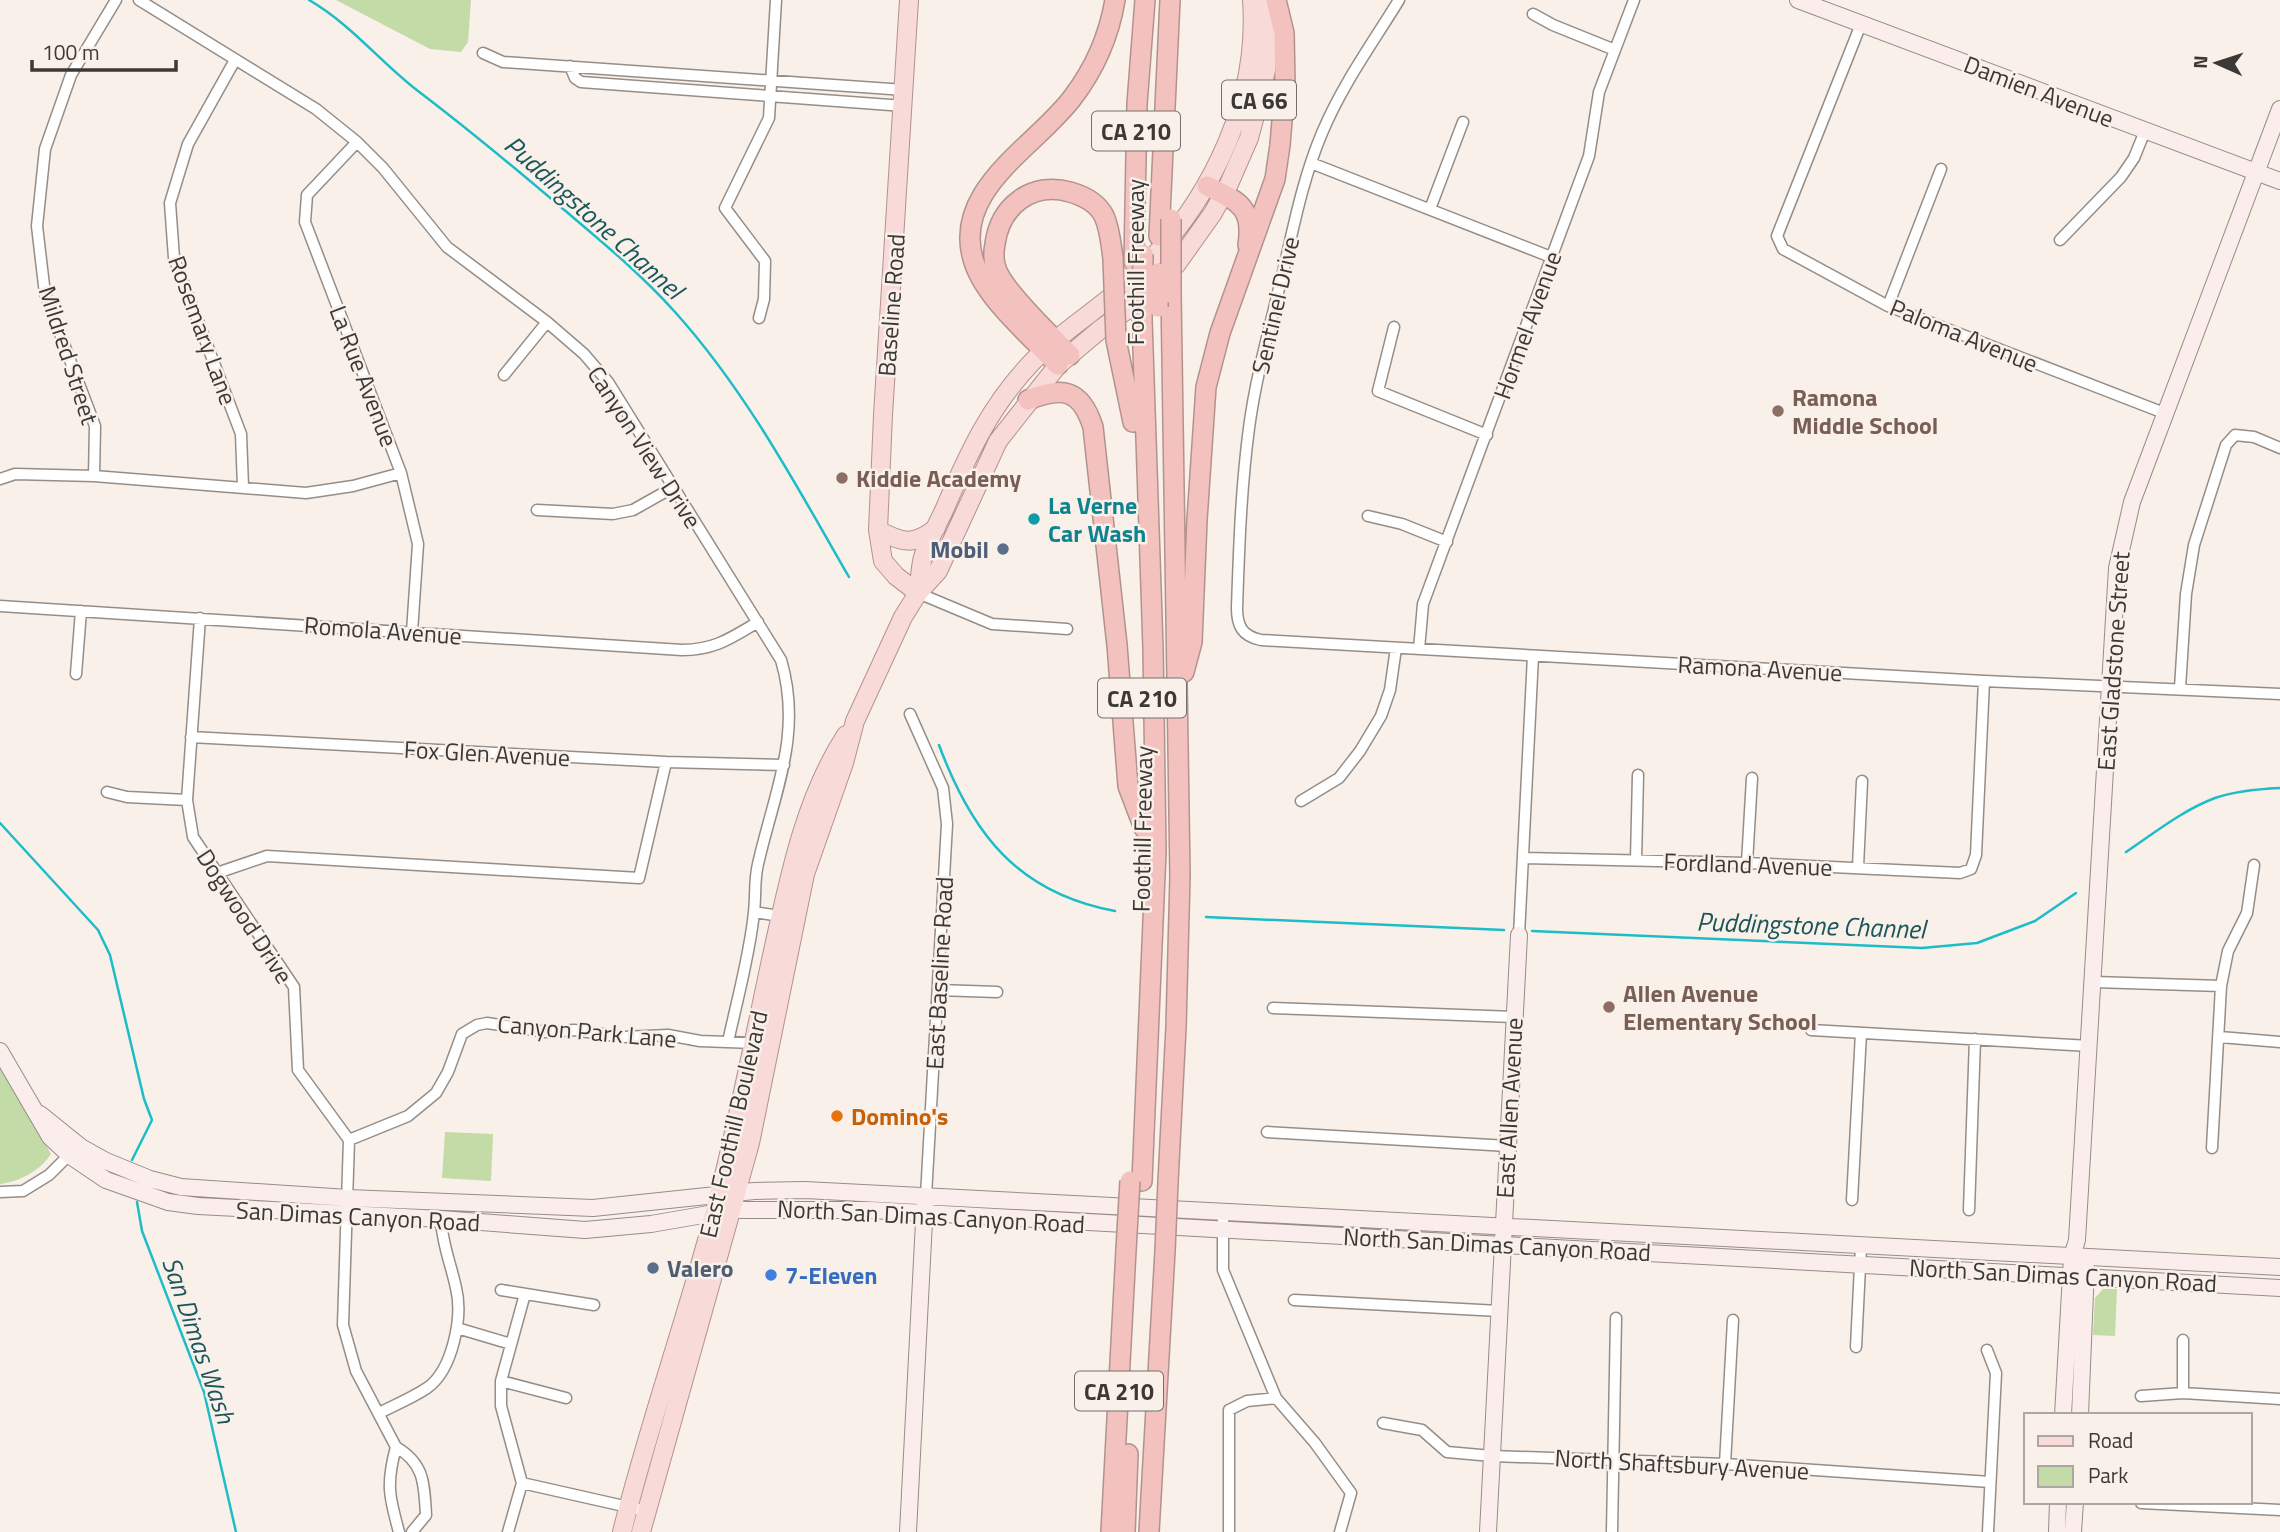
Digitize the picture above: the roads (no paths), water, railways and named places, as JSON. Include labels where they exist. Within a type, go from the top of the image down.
[{"type":"highway","points":[[1064,360],[996,299],[974,261],[972,217],[982,194],[1053,121],[1085,80],[1107,38],[1115,0]]},
{"type":"highway","name":"Foothill Freeway","points":[[1144,0],[1137,104],[1138,258],[1151,311],[1177,697],[1180,876],[1159,961],[1142,1056],[1149,1182],[1146,1250],[1158,1382],[1149,1532]]},
{"type":"highway","points":[[1138,258],[1155,0]]},
{"type":"highway","points":[[1159,961],[1170,822],[1169,740],[1151,311],[1158,236],[1170,0]]},
{"type":"highway","name":"Foothill Freeway","points":[[1111,1532],[1146,1250],[1149,1182],[1170,1031],[1144,828],[1133,422],[1151,311],[1171,219],[1183,0]]},
{"type":"highway","points":[[1177,697],[1192,642],[1206,387],[1220,333],[1275,178],[1280,145],[1284,33],[1276,0]]},
{"type":"highway","points":[[1049,345],[999,275],[993,254],[996,233],[1013,204],[1030,193],[1062,189],[1081,195],[1104,215],[1113,258],[1116,340],[1133,422]]},
{"type":"highway","points":[[1215,190],[1238,203],[1246,211],[1250,234],[1246,257]]},
{"type":"highway","points":[[1028,400],[1058,391],[1075,396],[1084,405],[1093,427],[1117,645],[1128,786],[1144,828]]},
{"type":"highway","points":[[1125,1532],[1146,1250]]},
{"type":"main road","name":"Baseline Road","points":[[909,0],[878,530],[883,561],[896,576],[918,593]]},
{"type":"main road","name":"CA 66","points":[[1064,360],[1131,307],[1176,265],[1213,213],[1215,190],[1242,98],[1251,39],[1252,0]]},
{"type":"main road","name":"CA 66","points":[[1049,345],[1121,288],[1196,204],[1215,190],[1249,138],[1259,101],[1269,39],[1270,0]]},
{"type":"main road","name":"Damien Avenue","points":[[1798,0],[2280,181]]},
{"type":"main road","name":"East Gladstone Street","points":[[2063,1413],[2078,1277],[2077,1240],[2094,982],[2114,594],[2123,538],[2132,502],[2164,413],[2280,109]]},
{"type":"main road","points":[[918,593],[923,557],[976,437],[989,415],[1049,345]]},
{"type":"main road","points":[[918,593],[938,572],[998,441],[1028,400],[1064,360]]},
{"type":"main road","points":[[878,530],[896,540],[905,541],[926,536],[936,528]]},
{"type":"main road","name":"East Foothill Boulevard","points":[[640,1532],[725,1203],[754,1042],[788,917],[844,763],[855,721],[903,617],[918,593]]},
{"type":"main road","name":"East Foothill Boulevard","points":[[622,1532],[725,1203],[750,1143],[764,1080],[788,917]]},
{"type":"main road","name":"East Allen Avenue","points":[[1488,1532],[1519,935]]},
{"type":"main road","name":"San Dimas Canyon Road","points":[[0,1051],[35,1111],[75,1151],[181,1187],[441,1219],[585,1230],[652,1224],[725,1203]]},
{"type":"main road","name":"North San Dimas Canyon Road","points":[[725,1203],[819,1208],[925,1204],[1223,1211],[1861,1247],[2280,1267]]},
{"type":"main road","name":"San Dimas Canyon Road","points":[[347,1206],[593,1208],[725,1203]]},
{"type":"main road","name":"North San Dimas Canyon Road","points":[[925,1204],[1223,1231],[1860,1263],[2280,1288]]},
{"type":"main road","name":"East Baseline Road","points":[[908,1532],[925,1204]]},
{"type":"main road","name":"East Gladstone Street","points":[[2078,1277],[2080,1413]]},
{"type":"main road","points":[[2057,1532],[2058,1504]]},
{"type":"main road","points":[[2073,1532],[2075,1504]]},
{"type":"street","name":"Mildred Street","points":[[94,476],[95,426],[45,294],[37,226],[45,149],[71,75],[116,0]]},
{"type":"street","name":"Canyon View Drive","points":[[139,0],[316,109],[357,142],[383,168],[447,247],[547,322],[584,354],[608,382],[781,660],[788,683],[790,730],[785,765],[757,866],[754,912],[728,1042]]},
{"type":"street","points":[[758,318],[764,299],[765,261],[725,208],[769,118],[776,0]]},
{"type":"street","name":"Sentinel Drive","points":[[1243,632],[1237,622],[1237,608],[1242,490],[1249,426],[1300,197],[1322,132],[1349,79],[1399,0]]},
{"type":"street","name":"Hormel Avenue","points":[[1419,649],[1423,604],[1589,156],[1600,92],[1634,0]]},
{"type":"street","points":[[1533,13],[1615,50]]},
{"type":"street","name":"Paloma Avenue","points":[[1861,24],[1777,236],[1783,249],[1888,306],[2164,413]]},
{"type":"street","points":[[484,53],[503,62],[772,81],[905,98]]},
{"type":"street","name":"Rosemary Lane","points":[[235,60],[188,144],[170,204],[174,258],[241,434],[243,487]]},
{"type":"street","points":[[570,66],[575,78],[581,82],[771,96],[905,98]]},
{"type":"street","points":[[1430,209],[1463,122]]},
{"type":"street","points":[[2060,240],[2121,177],[2134,158],[2146,131]]},
{"type":"street","name":"La Rue Avenue","points":[[357,142],[307,195],[305,222],[401,473],[418,544],[412,632]]},
{"type":"street","points":[[1311,163],[1552,257]]},
{"type":"street","points":[[1888,306],[1941,169]]},
{"type":"street","points":[[504,375],[547,322]]},
{"type":"street","points":[[1394,327],[1378,391],[1487,435]]},
{"type":"street","points":[[2180,688],[2186,594],[2194,545],[2226,445],[2235,435],[2254,437],[2280,447]]},
{"type":"street","points":[[0,479],[15,474],[94,476],[306,493],[353,486],[401,473]]},
{"type":"street","points":[[537,510],[613,514],[633,510],[672,488]]},
{"type":"street","points":[[1368,516],[1402,524],[1447,542]]},
{"type":"street","points":[[918,593],[992,624],[1067,629]]},
{"type":"street","name":"Romola Avenue","points":[[0,606],[702,650],[718,645],[758,622]]},
{"type":"street","points":[[76,674],[81,611]]},
{"type":"street","name":"Dogwood Drive","points":[[200,618],[187,800],[193,837],[294,987],[298,1070],[349,1140]]},
{"type":"street","name":"Ramona Avenue","points":[[1243,632],[1251,638],[1261,640],[1984,681],[2280,694]]},
{"type":"street","points":[[1301,801],[1339,778],[1360,751],[1381,716],[1390,690],[1396,648]]},
{"type":"street","points":[[1519,935],[1533,656]]},
{"type":"street","name":"Fordland Avenue","points":[[1523,858],[1747,863],[1960,873],[1971,869],[1976,855],[1984,681]]},
{"type":"street","name":"East Baseline Road","points":[[910,714],[943,788],[946,805],[925,1204]]},
{"type":"street","name":"Fox Glen Avenue","points":[[191,737],[666,762],[785,765]]},
{"type":"street","points":[[217,873],[267,856],[639,878],[666,762]]},
{"type":"street","points":[[1636,860],[1638,775]]},
{"type":"street","points":[[1747,863],[1752,778]]},
{"type":"street","points":[[1857,867],[1862,781]]},
{"type":"street","points":[[107,792],[127,797],[187,800]]},
{"type":"street","points":[[2212,1149],[2221,986],[2228,951],[2247,913],[2254,865]]},
{"type":"street","points":[[754,912],[788,917]]},
{"type":"street","points":[[2094,982],[2221,986]]},
{"type":"street","points":[[938,990],[997,992]]},
{"type":"street","points":[[1273,1008],[1514,1017]]},
{"type":"street","name":"Canyon Park Lane","points":[[349,1140],[408,1116],[436,1093],[448,1072],[463,1034],[477,1025],[487,1023],[546,1032],[574,1030],[623,1037],[668,1035],[700,1041],[754,1042]]},
{"type":"street","points":[[1811,1030],[2090,1046]]},
{"type":"street","points":[[1853,1200],[1861,1033]]},
{"type":"street","points":[[2220,1037],[2280,1042]]},
{"type":"street","points":[[1969,1210],[1975,1039]]},
{"type":"street","points":[[1267,1132],[1508,1146]]},
{"type":"street","points":[[349,1140],[343,1325],[356,1371],[396,1447],[408,1454],[417,1464],[424,1483],[426,1515],[412,1532]]},
{"type":"street","points":[[0,1192],[23,1191],[49,1175],[75,1151]]},
{"type":"street","points":[[1223,1211],[1223,1270],[1276,1398],[1315,1443],[1351,1493],[1340,1532]]},
{"type":"street","points":[[379,1413],[429,1387],[444,1369],[457,1328],[457,1290],[443,1242],[441,1219]]},
{"type":"street","points":[[1856,1346],[1861,1247]]},
{"type":"street","points":[[500,1290],[594,1305]]},
{"type":"street","points":[[508,1532],[522,1483],[501,1406],[501,1381],[525,1294]]},
{"type":"street","points":[[1294,1300],[1499,1311]]},
{"type":"street","points":[[1612,1532],[1616,1318]]},
{"type":"street","points":[[1725,1464],[1733,1320]]},
{"type":"street","points":[[457,1328],[511,1344]]},
{"type":"street","points":[[2183,1340],[2183,1394]]},
{"type":"street","points":[[1987,1350],[1996,1373],[1988,1532]]},
{"type":"street","points":[[501,1381],[566,1398]]},
{"type":"street","points":[[2141,1395],[2183,1394],[2280,1399]]},
{"type":"street","points":[[1229,1532],[1229,1410],[1247,1401],[1276,1398]]},
{"type":"street","name":"North Shaftsbury Avenue","points":[[1383,1423],[1422,1430],[1447,1452],[1725,1464],[1990,1482]]},
{"type":"street","points":[[396,1447],[389,1474],[389,1495],[399,1532]]},
{"type":"street","points":[[522,1483],[646,1511]]},
{"type":"street","points":[[2161,1504],[2280,1510]]},
{"type":"waterway","name":"Puddingstone Channel","points":[[309,0],[339,21],[404,80],[544,193],[662,298],[701,342],[747,406],[849,577]]},
{"type":"waterway","name":"Puddingstone Channel","points":[[939,745],[967,806],[1003,855],[1025,874],[1051,890],[1115,911]]},
{"type":"waterway","name":"Puddingstone Channel","points":[[2126,852],[2180,815],[2215,798],[2239,792],[2280,788]]},
{"type":"waterway","name":"San Dimas Wash","points":[[0,823],[98,930],[110,955],[144,1099],[152,1120],[132,1160]]},
{"type":"waterway","name":"Puddingstone Channel","points":[[1532,931],[1922,948],[1977,943],[2035,921],[2076,893]]},
{"type":"waterway","name":"Puddingstone Channel","points":[[1206,917],[1504,930]]},
{"type":"waterway","name":"San Dimas Wash","points":[[137,1202],[142,1231],[204,1392],[236,1532]]},
{"type":"place","name":"Ramona Middle School","points":[[1778,411]]},
{"type":"place","name":"Kiddie Academy","points":[[842,478]]},
{"type":"place","name":"La Verne Car Wash","points":[[1034,519]]},
{"type":"place","name":"Mobil","points":[[1003,549]]},
{"type":"place","name":"Allen Avenue Elementary School","points":[[1609,1007]]},
{"type":"place","name":"Domino's","points":[[837,1116]]},
{"type":"place","name":"Valero","points":[[653,1268]]},
{"type":"place","name":"7-Eleven","points":[[771,1275]]}]
